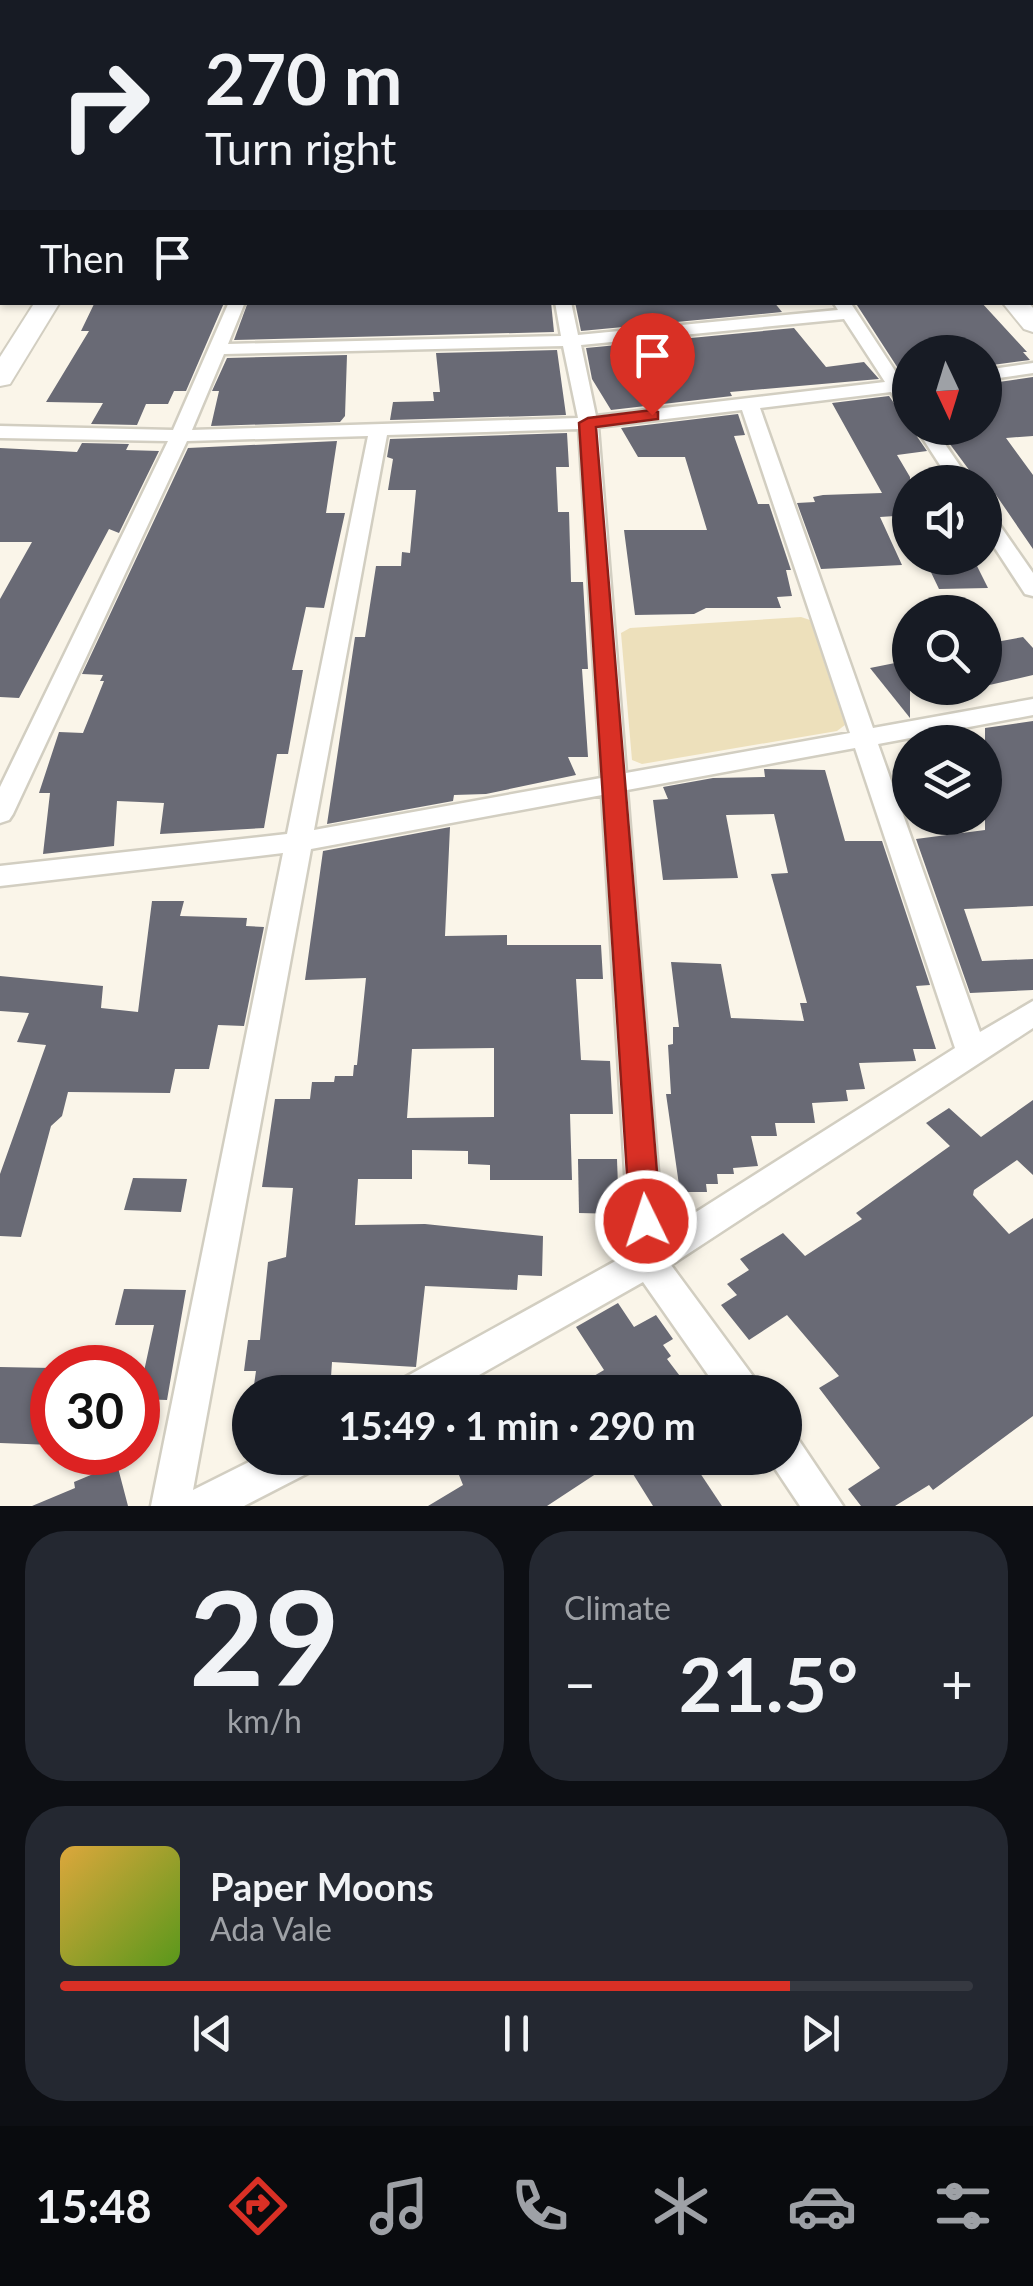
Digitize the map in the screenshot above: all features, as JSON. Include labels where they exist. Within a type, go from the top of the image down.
[{"type":"street","points":[[0,378],[46,305]]},
{"type":"street","points":[[0,814],[180,436],[236,305]]},
{"type":"street","points":[[564,305],[588,423],[648,1261],[730,1375]]},
{"type":"street","points":[[1017,305],[1033,324]]},
{"type":"street","points":[[217,349],[570,341],[845,308],[892,370]]},
{"type":"street","points":[[1002,372],[1033,368]]},
{"type":"street","points":[[0,432],[180,436],[588,423],[892,386]]},
{"type":"street","points":[[749,404],[972,1052]]},
{"type":"street","points":[[172,1506],[378,431]]},
{"type":"street","points":[[1002,543],[1033,589]]},
{"type":"street","points":[[0,876],[300,842],[1033,707]]},
{"type":"street","points":[[445,1375],[648,1261],[1033,1014]]},
{"type":"street","points":[[204,1506],[263,1475]]},
{"type":"street","points":[[801,1475],[823,1506]]},
{"type":"shaded area","points":[[801,617],[810,620],[845,725],[837,731],[642,764],[632,760],[621,633],[630,628]]},
{"type":"building","points":[[94,305],[223,305],[186,391],[174,391],[168,404],[146,404],[137,425],[91,424],[103,403],[46,402],[89,331],[81,331]]},
{"type":"building","points":[[247,305],[551,305],[554,332],[234,340]]},
{"type":"building","points":[[576,305],[776,305],[782,312],[581,331]]},
{"type":"building","points":[[857,305],[984,305],[1030,360],[1002,364],[1002,335],[892,335],[892,359]]},
{"type":"building","points":[[794,328],[826,367],[864,362],[879,379],[730,392],[732,396],[611,410],[592,379],[586,348]]},
{"type":"building","points":[[557,350],[566,415],[390,420],[393,402],[434,401],[433,392],[440,392],[436,353]]},
{"type":"building","points":[[347,355],[345,416],[340,422],[211,426],[219,391],[212,391],[227,358]]},
{"type":"building","points":[[1033,377],[1033,436],[1006,438],[1033,475],[1033,549],[1002,504],[1002,465],[965,465],[951,445],[1002,445],[1002,382]]},
{"type":"building","points":[[889,396],[892,445],[923,445],[927,451],[897,455],[903,465],[892,465],[892,516],[880,517],[892,543],[892,565],[821,569],[797,503],[815,502],[813,497],[823,495],[882,493],[832,403]]},
{"type":"building","points":[[738,414],[745,435],[734,436],[758,504],[769,504],[791,570],[786,570],[792,596],[777,597],[781,608],[706,608],[694,614],[635,615],[624,530],[707,530],[685,457],[638,457],[621,428]]},
{"type":"building","points":[[567,433],[569,467],[556,467],[558,512],[569,512],[571,582],[583,582],[588,669],[582,669],[588,757],[568,757],[576,775],[486,794],[454,795],[453,801],[327,824],[355,637],[365,637],[376,566],[401,566],[402,552],[410,553],[416,490],[388,490],[393,459],[387,457],[390,439]]},
{"type":"building","points":[[337,441],[326,513],[345,513],[324,608],[306,607],[292,670],[303,670],[288,754],[277,754],[264,828],[160,834],[164,803],[117,801],[114,846],[43,854],[50,793],[39,793],[59,732],[83,733],[104,681],[100,681],[103,675],[82,674],[188,448]]},
{"type":"building","points":[[82,443],[129,444],[126,450],[159,451],[119,533],[109,529],[19,698],[0,697],[0,599],[32,542],[0,542],[0,448],[77,452]]},
{"type":"building","points":[[932,575],[982,575],[988,588],[939,589]]},
{"type":"building","points":[[1023,637],[1033,648],[1033,675],[1002,682],[1002,641]]},
{"type":"building","points":[[892,664],[892,696],[870,668]]},
{"type":"building","points":[[900,705],[910,705],[910,718]]},
{"type":"building","points":[[1033,721],[1033,906],[964,909],[982,961],[1033,959],[1033,990],[970,993],[916,839],[1002,835],[1002,726]]},
{"type":"building","points":[[764,769],[825,770],[845,841],[882,841],[930,985],[916,986],[936,1049],[913,1049],[916,1061],[859,1063],[865,1089],[846,1090],[848,1101],[812,1103],[815,1123],[775,1123],[777,1136],[751,1136],[758,1166],[733,1168],[734,1174],[717,1174],[718,1184],[706,1184],[707,1192],[680,1192],[666,1094],[671,1094],[668,1045],[673,1044],[673,1027],[679,1027],[671,962],[721,964],[731,1018],[804,1021],[800,1003],[807,1003],[771,874],[788,873],[774,814],[726,815],[738,878],[663,880],[653,800],[668,799],[663,787],[713,778],[765,777]]},
{"type":"building","points":[[450,827],[445,936],[507,935],[507,945],[601,945],[603,979],[576,979],[581,1060],[610,1061],[613,1114],[570,1114],[572,1180],[490,1180],[490,1165],[468,1164],[468,1151],[412,1150],[412,1179],[358,1179],[355,1225],[425,1224],[543,1236],[542,1276],[518,1275],[517,1290],[425,1286],[416,1367],[332,1362],[331,1375],[255,1375],[256,1371],[244,1371],[248,1340],[260,1340],[268,1262],[286,1257],[293,1188],[262,1187],[275,1099],[310,1099],[312,1082],[334,1082],[335,1076],[353,1076],[357,1065],[366,978],[305,980],[323,851]],"holes":[[[494,1048],[494,1117],[407,1118],[412,1049]]]},
{"type":"building","points":[[152,901],[184,901],[180,916],[247,918],[246,926],[264,927],[244,1026],[218,1025],[209,1069],[175,1069],[170,1093],[68,1092],[62,1116],[51,1126],[21,1237],[0,1236],[0,1174],[46,1045],[17,1042],[29,1013],[0,1011],[0,976],[103,986],[101,1008],[138,1012]]},
{"type":"building","points":[[1033,1100],[1033,1175],[1017,1160],[974,1190],[973,1195],[1009,1234],[1033,1218],[1033,1416],[933,1490],[929,1485],[895,1506],[861,1506],[848,1489],[880,1468],[819,1388],[839,1376],[787,1315],[749,1340],[721,1305],[737,1295],[727,1284],[749,1270],[740,1259],[783,1233],[805,1256],[862,1219],[856,1213],[950,1146],[926,1123],[949,1108],[981,1137]]},
{"type":"building","points":[[578,1159],[617,1159],[619,1214],[579,1213]]},
{"type":"building","points":[[133,1178],[187,1179],[181,1212],[124,1210]]},
{"type":"building","points":[[124,1289],[186,1290],[167,1400],[160,1400],[160,1345],[150,1345],[154,1325],[115,1325]]},
{"type":"building","points":[[618,1303],[634,1327],[656,1315],[673,1339],[663,1345],[671,1356],[667,1359],[679,1375],[596,1375],[604,1370],[576,1327]]},
{"type":"building","points":[[0,1367],[30,1368],[30,1444],[0,1443]]},
{"type":"building","points":[[91,1475],[120,1475],[128,1506],[32,1506],[75,1488],[74,1482]]},
{"type":"building","points":[[459,1475],[594,1475],[547,1506],[428,1506],[463,1485]]},
{"type":"building","points":[[634,1475],[701,1475],[722,1506],[653,1506]]},
{"type":"route","points":[[646,1221],[588,423],[652,415]]}]
